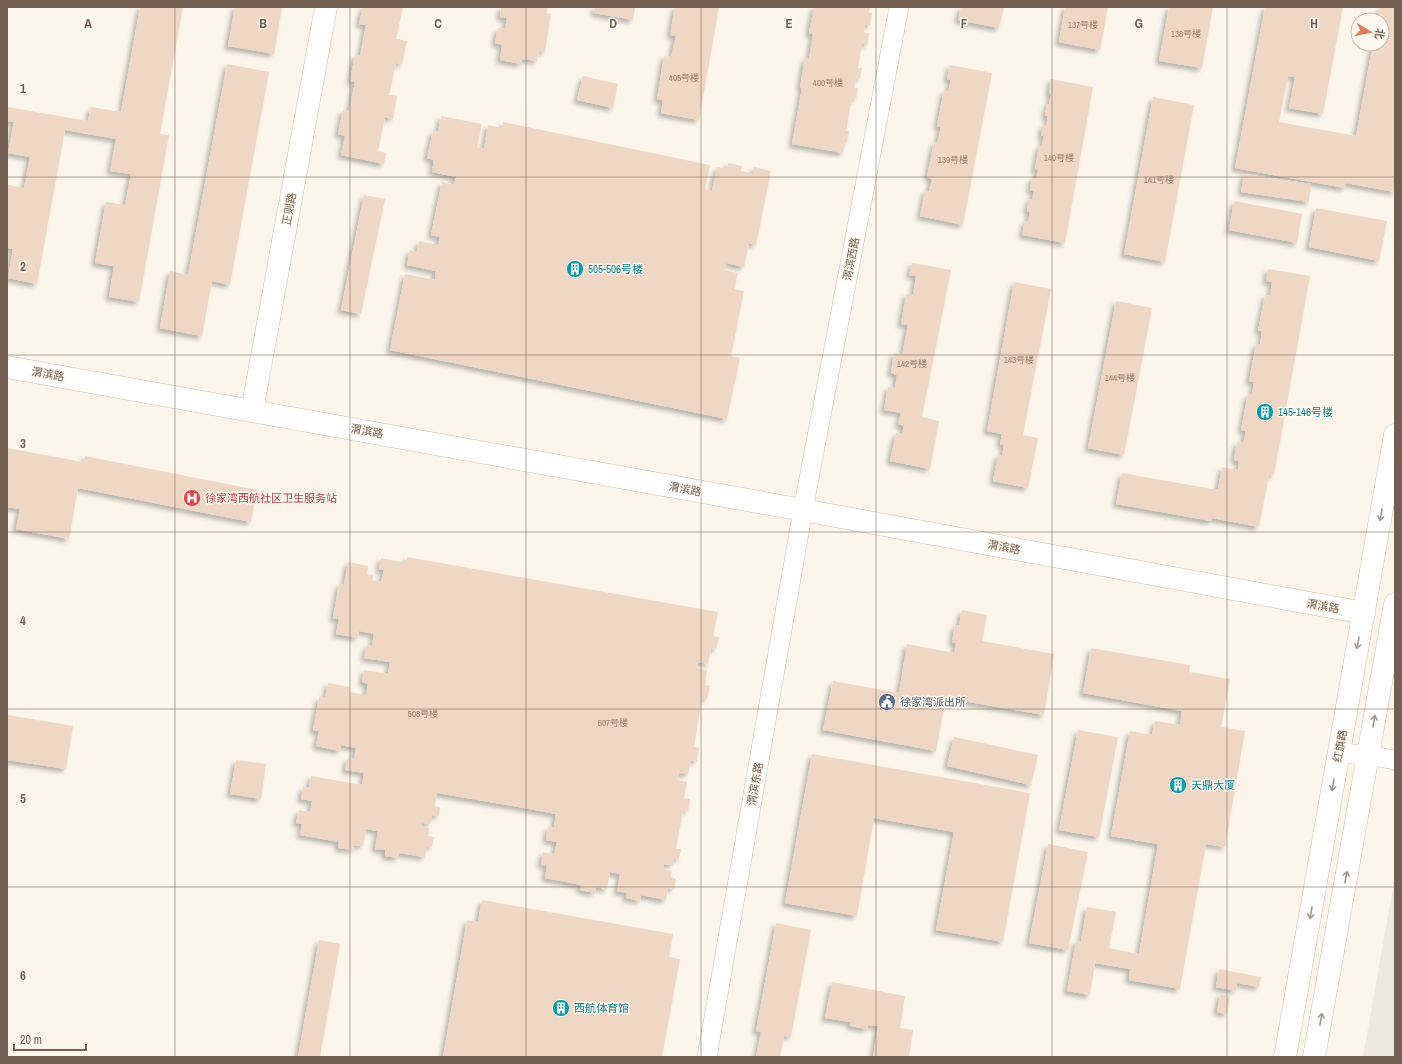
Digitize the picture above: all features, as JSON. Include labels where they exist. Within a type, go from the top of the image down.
[{"type":"street","name":"正则路","points":[[252,411],[326,7]]},
{"type":"street","name":"渭滨西路","points":[[803,510],[899,7]]},
{"type":"street","name":"渭滨路","points":[[7,367],[803,510],[1364,613]]},
{"type":"street","name":"红旗路","points":[[1285,1057],[1364,613],[1390,495],[1395,435]]},
{"type":"street","name":"渭滨东路","points":[[707,1057],[803,510]]},
{"type":"street","points":[[1314,1057],[1395,604]]},
{"type":"street","points":[[1339,753],[1368,755],[1395,760]]},
{"type":"shaded area","points":[[1395,876],[1395,1057],[1363,1057]]},
{"type":"building","points":[[140,7],[183,7],[160,134],[169,135],[139,302],[109,297],[114,266],[95,263],[106,202],[125,205],[131,174],[110,171],[116,139],[65,130],[37,284],[8,278],[13,249],[7,248],[7,185],[24,188],[30,157],[8,153],[14,122],[7,121],[7,107],[88,121],[91,107],[121,112]]},
{"type":"building","points":[[235,7],[282,7],[274,54],[228,46]]},
{"type":"building","points":[[363,7],[403,7],[396,39],[407,41],[402,64],[396,63],[389,95],[397,96],[393,119],[385,117],[378,151],[386,153],[384,164],[341,155],[345,136],[338,134],[343,110],[349,111],[355,82],[350,81],[355,55],[360,56],[366,25],[359,24]]},
{"type":"building","points":[[501,7],[548,7],[546,13],[551,14],[545,52],[539,51],[537,61],[522,59],[521,64],[500,60],[502,45],[495,43],[498,28],[505,29],[507,18],[500,17]]},
{"type":"building","points":[[595,7],[635,7],[633,20],[594,13]]},
{"type":"building","points":[[675,7],[719,7],[699,120],[661,113],[663,100],[657,99],[664,56],[671,57],[676,36],[670,35]]},
{"type":"building","points":[[814,7],[870,7],[869,13],[872,13],[870,25],[865,25],[864,32],[869,33],[867,45],[862,43],[858,68],[862,68],[860,79],[856,78],[854,88],[858,88],[856,99],[852,98],[846,131],[849,131],[843,153],[792,144],[802,88],[800,87],[805,58],[809,59],[813,34],[809,33]]},
{"type":"building","points":[[961,7],[1004,7],[999,28],[958,20]]},
{"type":"building","points":[[1065,7],[1108,7],[1100,50],[1059,42]]},
{"type":"building","points":[[1169,7],[1213,7],[1202,68],[1159,61]]},
{"type":"building","points":[[1265,7],[1343,7],[1323,114],[1289,108],[1295,77],[1288,76],[1279,122],[1356,136],[1372,52],[1390,52],[1390,12],[1379,12],[1380,7],[1395,7],[1395,192],[1346,183],[1345,188],[1235,168]]},
{"type":"building","points":[[227,64],[269,72],[230,285],[212,281],[202,336],[160,328],[170,271],[188,275]]},
{"type":"building","points":[[950,65],[992,73],[963,225],[920,216],[925,191],[929,191],[932,179],[927,177],[934,142],[937,143],[941,127],[937,126],[944,90],[948,92],[951,80],[947,79]]},
{"type":"building","points":[[583,76],[618,84],[613,108],[577,100]]},
{"type":"building","points":[[1051,79],[1093,87],[1065,243],[1022,235],[1025,221],[1028,222],[1030,212],[1027,211],[1029,199],[1032,200],[1034,191],[1030,190],[1032,178],[1036,178],[1038,170],[1035,169],[1039,146],[1042,146],[1044,136],[1041,136],[1043,125],[1046,126],[1048,116],[1045,116],[1047,104],[1049,104],[1051,94],[1049,93]]},
{"type":"building","points":[[1153,97],[1194,105],[1165,262],[1124,254]]},
{"type":"building","name":"505-506号楼","points":[[441,116],[482,124],[477,147],[484,149],[488,125],[502,128],[503,122],[710,165],[705,189],[712,191],[717,167],[727,169],[728,163],[742,166],[741,171],[753,174],[754,167],[771,171],[756,245],[749,243],[744,267],[726,263],[724,270],[738,273],[734,289],[744,291],[731,356],[740,358],[727,419],[390,350],[405,274],[435,280],[436,271],[407,265],[410,250],[417,252],[419,241],[438,245],[440,237],[431,235],[442,182],[454,185],[456,177],[432,172],[434,160],[427,158],[433,131],[438,132]]},
{"type":"building","points":[[1244,174],[1311,184],[1309,202],[1241,192]]},
{"type":"building","points":[[364,195],[385,199],[361,314],[341,310]]},
{"type":"building","points":[[1234,201],[1302,214],[1297,243],[1229,230]]},
{"type":"building","points":[[1316,208],[1387,221],[1379,261],[1309,247]]},
{"type":"building","points":[[912,263],[951,270],[922,417],[939,421],[930,469],[890,461],[896,433],[902,434],[904,426],[898,424],[901,413],[884,410],[888,387],[895,388],[897,375],[891,373],[894,353],[902,355],[908,325],[901,324],[906,294],[913,295],[916,276],[909,275]]},
{"type":"building","name":"145-146号楼","points":[[1268,269],[1310,276],[1274,475],[1269,475],[1259,527],[1212,518],[1211,521],[1116,504],[1122,473],[1218,490],[1222,467],[1238,470],[1239,461],[1234,460],[1237,442],[1243,443],[1246,431],[1241,430],[1248,394],[1252,395],[1254,382],[1249,381],[1256,344],[1260,345],[1262,331],[1258,331],[1265,295],[1270,296],[1272,282],[1266,281]]},
{"type":"building","points":[[1014,282],[1051,289],[1023,435],[1038,438],[1028,488],[993,481],[998,455],[1002,456],[1004,445],[1000,444],[1002,434],[987,431]]},
{"type":"building","points":[[1116,301],[1152,308],[1124,455],[1088,448]]},
{"type":"building","name":"徐家湾西航社区卫生服务站","points":[[7,448],[83,462],[85,456],[257,490],[251,522],[78,488],[69,539],[16,529],[20,509],[7,507]]},
{"type":"building","points":[[407,557],[718,612],[713,636],[719,637],[716,649],[711,648],[708,664],[698,662],[697,668],[707,670],[705,685],[710,686],[707,699],[702,698],[694,747],[699,748],[697,761],[691,760],[688,774],[679,773],[677,780],[687,782],[684,798],[690,799],[688,811],[683,810],[676,849],[681,849],[679,859],[674,858],[673,865],[664,864],[663,869],[672,871],[671,877],[676,879],[674,889],[668,888],[666,900],[641,895],[640,901],[626,898],[627,893],[617,891],[620,874],[610,872],[607,889],[596,887],[595,893],[580,890],[581,885],[545,878],[547,866],[541,865],[543,852],[554,854],[557,842],[546,840],[548,827],[554,828],[556,814],[513,806],[437,793],[435,806],[440,807],[439,816],[432,815],[430,824],[422,823],[421,827],[429,828],[428,836],[434,837],[432,847],[427,846],[425,857],[399,853],[398,858],[385,856],[385,850],[375,849],[378,831],[366,829],[363,846],[354,845],[353,850],[338,848],[339,842],[300,835],[302,824],[296,823],[299,810],[310,812],[312,801],[301,799],[303,787],[309,788],[311,776],[362,785],[364,773],[345,770],[348,758],[354,759],[356,748],[341,745],[340,751],[316,746],[319,731],[313,730],[319,697],[325,698],[328,683],[350,687],[350,692],[366,695],[368,684],[362,682],[364,670],[388,674],[390,662],[364,658],[367,645],[372,646],[374,634],[359,631],[358,638],[336,634],[339,619],[333,618],[339,584],[344,585],[348,562],[368,566],[367,574],[373,575],[372,580],[381,582],[384,570],[379,569],[381,558],[406,563]]},
{"type":"building","points":[[962,610],[987,615],[982,641],[1054,654],[1044,715],[946,698],[936,751],[823,730],[833,681],[899,693],[907,644],[954,653],[956,643],[952,642],[955,625],[959,626]]},
{"type":"building","name":"天鼎大厦","points":[[1091,648],[1190,665],[1189,672],[1230,679],[1221,727],[1245,731],[1225,847],[1206,844],[1180,989],[1129,980],[1130,969],[1095,963],[1090,995],[1067,991],[1076,941],[1081,941],[1087,907],[1116,912],[1109,948],[1139,954],[1158,844],[1111,836],[1130,731],[1152,735],[1155,721],[1180,725],[1182,711],[1083,693]]},
{"type":"building","points":[[7,715],[73,726],[66,769],[7,760]]},
{"type":"building","points":[[1078,730],[1118,737],[1099,837],[1059,830]]},
{"type":"building","points":[[954,737],[1038,755],[1031,785],[947,766]]},
{"type":"building","points":[[812,754],[1030,793],[1003,942],[936,930],[954,832],[874,818],[857,916],[785,903]]},
{"type":"building","points":[[236,760],[266,764],[261,799],[230,794]]},
{"type":"building","points":[[1048,844],[1088,852],[1068,950],[1029,943]]},
{"type":"building","name":"西航体育馆","points":[[482,900],[673,934],[669,957],[680,959],[662,1057],[443,1057],[467,920],[478,922]]},
{"type":"building","points":[[776,923],[811,930],[791,1037],[784,1036],[780,1057],[756,1057],[761,1032],[756,1031]]},
{"type":"building","points":[[319,940],[340,944],[320,1057],[298,1057]]},
{"type":"building","points":[[1219,969],[1261,977],[1259,987],[1237,983],[1236,991],[1216,987]]},
{"type":"building","points":[[832,982],[905,996],[900,1028],[913,1030],[909,1057],[873,1057],[878,1026],[868,1025],[867,1029],[850,1026],[851,1022],[825,1018]]},
{"type":"building","points":[[1220,994],[1230,996],[1227,1014],[1217,1012]]},
{"type":"place","name":"505-506号楼","points":[[575,269]]},
{"type":"place","name":"145-146号楼","points":[[1265,412]]},
{"type":"place","name":"徐家湾西航社区卫生服务站","points":[[192,498]]},
{"type":"place","name":"徐家湾派出所","points":[[887,702]]},
{"type":"place","name":"天鼎大厦","points":[[1178,785]]},
{"type":"place","name":"西航体育馆","points":[[561,1008]]}]
